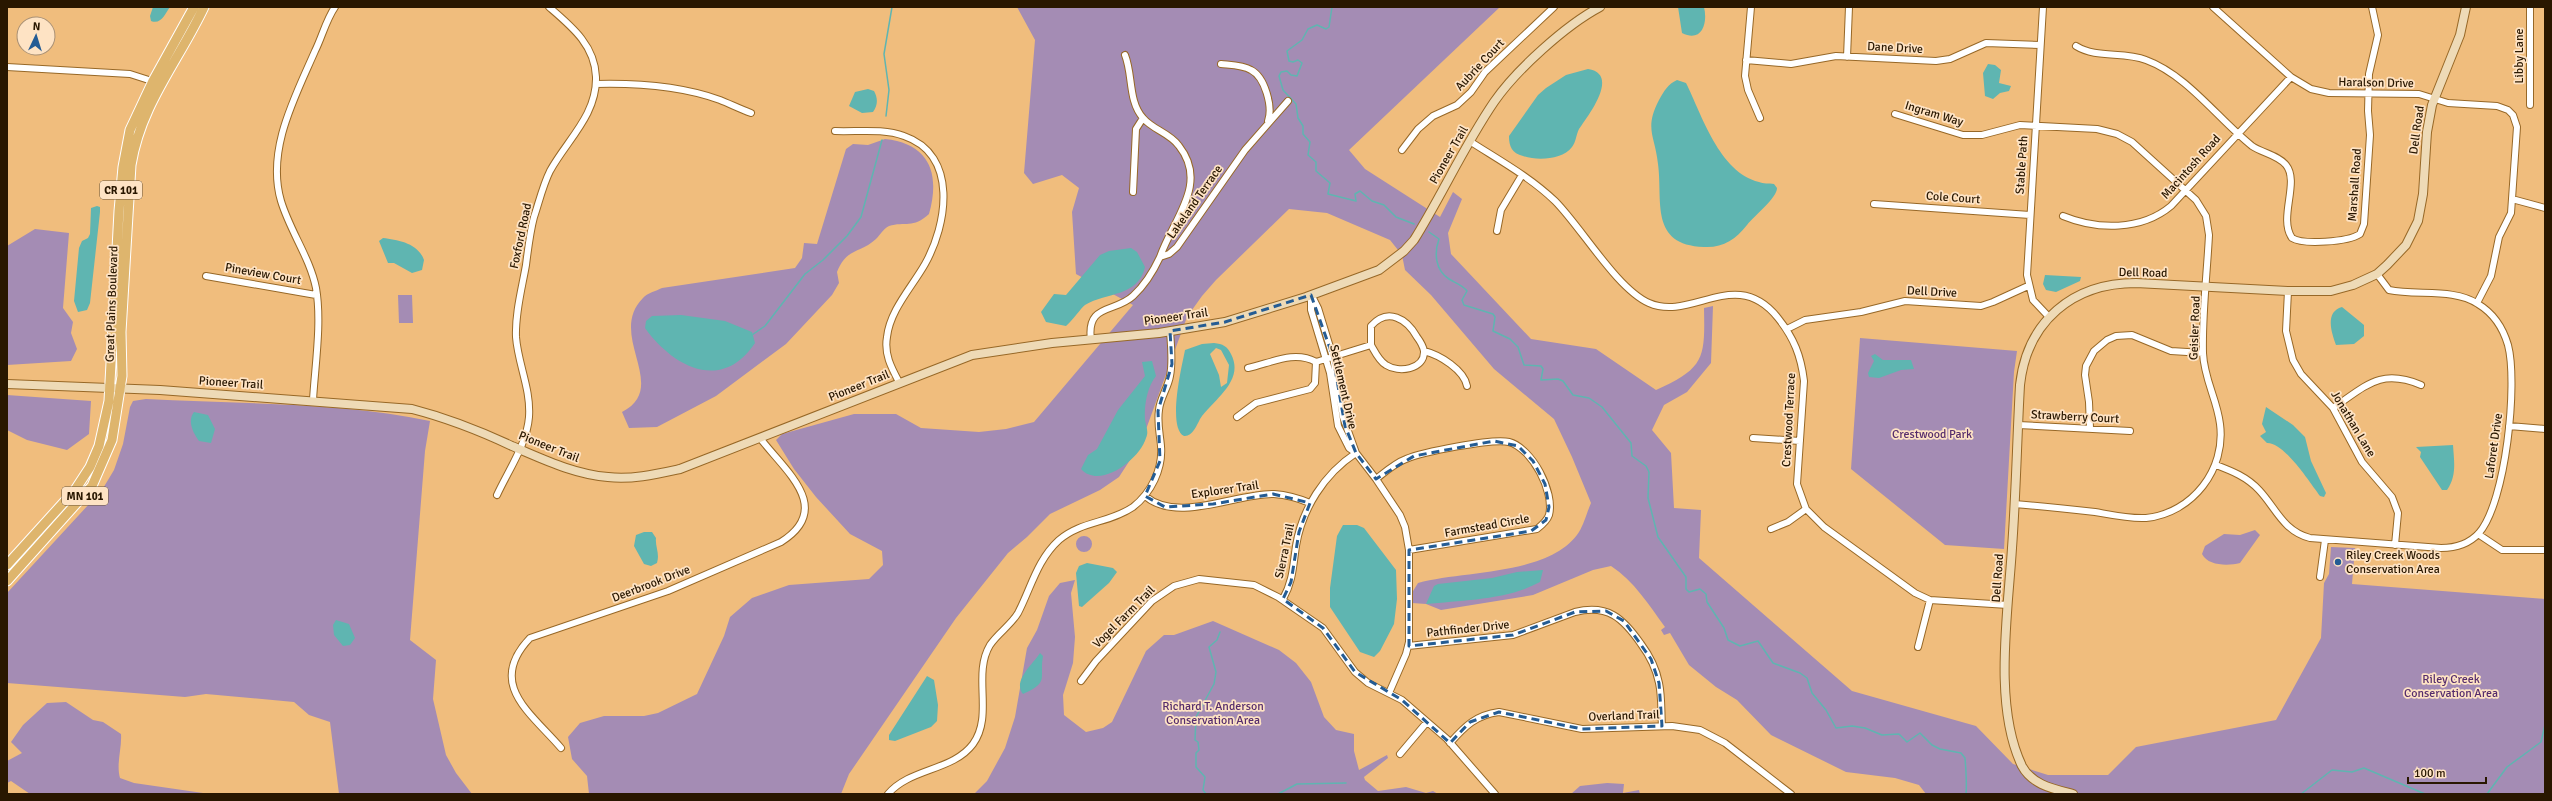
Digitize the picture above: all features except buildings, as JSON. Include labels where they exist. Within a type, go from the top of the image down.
[{"type":"main road","name":"Great Plains Boulevard","points":[[7,581],[96,481],[112,440],[120,388],[121,332],[131,165],[136,138],[157,83],[194,7]]},
{"type":"main road","name":"Great Plains Boulevard","points":[[7,565],[60,508],[84,477],[103,436],[110,388],[123,167],[130,130],[204,7]]},
{"type":"main road","name":"Pioneer Trail","points":[[7,384],[120,388],[313,400],[412,409],[444,417],[541,460],[582,473],[609,478],[647,475],[680,470],[899,382],[972,355],[1000,350],[1159,333],[1225,322],[1311,295],[1379,270],[1404,252],[1422,226],[1494,102],[1507,86],[1572,24],[1600,7]]},
{"type":"main road","name":"Dell Road","points":[[2073,794],[2051,789],[2035,781],[2022,766],[2005,700],[2008,605],[2020,385],[2025,360],[2034,337],[2049,317],[2076,297],[2110,284],[2288,291],[2342,289],[2377,274],[2406,244],[2418,221],[2423,194],[2427,132],[2434,99],[2460,35],[2466,7]]},
{"type":"street","points":[[313,400],[316,295],[308,264],[281,200],[277,172],[278,150],[284,127],[335,7]]},
{"type":"street","name":"Foxford Road","points":[[497,495],[527,431],[529,404],[516,333],[518,309],[534,219],[550,172],[584,122],[592,103],[596,84],[591,55],[574,28],[549,7]]},
{"type":"street","name":"Aubrie Court","points":[[1402,150],[1418,128],[1433,116],[1457,105],[1471,92],[1486,72],[1554,7]]},
{"type":"street","points":[[1751,7],[1746,60],[1748,90],[1760,118]]},
{"type":"street","points":[[1847,57],[1849,7]]},
{"type":"street","name":"Stable Path","points":[[2043,7],[2030,215],[2028,286],[2033,300],[2049,317]]},
{"type":"street","name":"Haralson Drive","points":[[2213,7],[2290,77],[2316,92],[2419,94],[2452,103],[2497,106],[2508,110],[2513,115],[2517,127],[2511,213],[2497,245],[2491,276],[2477,303]]},
{"type":"street","name":"Marshall Road","points":[[2076,46],[2088,52],[2134,56],[2158,65],[2178,79],[2253,147],[2287,165],[2291,177],[2287,226],[2292,238],[2304,242],[2355,237],[2360,234],[2364,224],[2370,136],[2369,74],[2378,35],[2372,7]]},
{"type":"street","name":"Libby Lane","points":[[2530,7],[2530,105]]},
{"type":"street","name":"Dane Drive","points":[[1746,60],[1791,64],[1829,56],[1936,61],[1950,59],[1986,43],[2040,45]]},
{"type":"street","points":[[1125,55],[1129,64],[1134,103],[1143,118],[1179,145],[1191,165],[1190,192],[1160,258]]},
{"type":"street","points":[[1221,64],[1250,69],[1261,78],[1269,110],[1268,123]]},
{"type":"street","points":[[7,67],[130,74],[157,83]]},
{"type":"street","name":"Macintosh Road","points":[[2063,216],[2079,222],[2134,225],[2165,212],[2237,132],[2290,77]]},
{"type":"street","points":[[596,84],[619,83],[675,89],[720,100],[751,113]]},
{"type":"street","name":"Lakeland Terrace","points":[[1091,340],[1090,325],[1097,314],[1132,297],[1148,280],[1160,258],[1169,254],[1177,247],[1223,180],[1268,123],[1288,101]]},
{"type":"street","name":"Ingram Way","points":[[1896,114],[1963,135],[1982,135],[2013,125],[2036,126]]},
{"type":"street","points":[[1133,192],[1136,128],[1143,118]]},
{"type":"street","name":"Geisler Road","points":[[2014,504],[2135,518],[2155,516],[2189,501],[2206,482],[2216,465],[2220,448],[2220,423],[2206,378],[2203,353],[2209,225],[2202,207],[2186,190],[2132,142],[2117,134],[2097,129],[2036,126]]},
{"type":"street","points":[[835,131],[891,132],[905,136],[922,146],[940,169],[945,198],[936,240],[926,263],[891,318],[887,336],[886,352],[899,382]]},
{"type":"street","name":"Crestwood Terrace","points":[[1471,142],[1541,188],[1556,203],[1638,298],[1665,307],[1740,293],[1763,302],[1787,329],[1798,350],[1802,365],[1804,381],[1797,484],[1806,510]]},
{"type":"street","points":[[1497,231],[1501,210],[1522,176]]},
{"type":"street","points":[[2512,199],[2545,208]]},
{"type":"street","name":"Cole Court","points":[[1874,204],[2030,215]]},
{"type":"street","name":"Laforet Drive","points":[[2216,465],[2250,481],[2292,530],[2301,535],[2325,540],[2455,548],[2478,534],[2489,515],[2498,492],[2504,465],[2509,426],[2508,346],[2499,325],[2477,303],[2454,296],[2389,290],[2377,274]]},
{"type":"street","name":"Pineview Court","points":[[206,276],[316,295]]},
{"type":"street","name":"Dell Drive","points":[[1787,329],[1806,320],[1861,312],[1905,301],[1980,306],[1994,302],[2028,286]]},
{"type":"street","name":"Jonathan Lane","points":[[2288,291],[2287,335],[2292,360],[2301,374],[2333,408],[2362,462],[2389,491],[2396,504],[2398,522],[2395,544]]},
{"type":"street","name":"Settlement Drive","points":[[1311,295],[1318,308],[1333,357],[1342,417],[1356,453],[1376,479],[1400,515],[1405,527],[1409,550],[1408,646],[1389,693]]},
{"type":"street","name":"Settlement Drive","points":[[1311,295],[1311,310],[1327,359],[1338,426],[1349,448],[1356,453]]},
{"type":"street","points":[[1424,351],[1422,358],[1415,366],[1397,370],[1382,362],[1371,345],[1371,326],[1379,319],[1392,316],[1403,319],[1411,326],[1424,351],[1441,357],[1464,375],[1467,386]]},
{"type":"street","points":[[888,794],[901,783],[956,759],[974,743],[982,723],[982,668],[985,657],[990,645],[1017,613],[1040,564],[1048,551],[1070,532],[1122,513],[1145,496],[1153,483],[1160,461],[1158,411],[1172,364],[1170,331]]},
{"type":"street","points":[[2090,428],[2089,402],[2085,375],[2089,358],[2103,342],[2116,336],[2132,335],[2171,351],[2203,353]]},
{"type":"street","points":[[1248,368],[1264,365],[1270,361],[1300,356],[1316,362],[1371,345]]},
{"type":"street","points":[[1237,418],[1256,403],[1310,389],[1315,383],[1316,362]]},
{"type":"street","points":[[2333,408],[2364,387],[2382,379],[2402,378],[2421,385]]},
{"type":"street","name":"Strawberry Court","points":[[2018,425],[2130,431]]},
{"type":"street","points":[[2509,426],[2545,429]]},
{"type":"street","name":"Deerbrook Drive","points":[[561,748],[514,693],[511,680],[512,666],[521,647],[535,636],[668,591],[781,542],[793,534],[804,514],[803,491],[760,438]]},
{"type":"street","points":[[1753,438],[1800,441]]},
{"type":"street","name":"Farmstead Circle","points":[[1376,479],[1401,462],[1414,456],[1494,441],[1510,442],[1518,446],[1539,472],[1545,484],[1549,507],[1546,520],[1537,529],[1409,550]]},
{"type":"street","name":"Sierra Trail","points":[[1283,599],[1291,582],[1299,532],[1310,504],[1328,478],[1356,453]]},
{"type":"street","name":"Explorer Trail","points":[[1145,496],[1152,502],[1165,506],[1213,504],[1273,494],[1286,495],[1310,504]]},
{"type":"street","points":[[1771,530],[1806,510],[1854,550],[1915,593],[1930,600],[2008,605]]},
{"type":"street","points":[[2478,534],[2502,550],[2545,550]]},
{"type":"street","points":[[2320,577],[2325,540]]},
{"type":"street","name":"Vogel Farm Trail","points":[[1081,681],[1096,661],[1152,601],[1174,586],[1199,579],[1240,582],[1267,590],[1283,599],[1323,628],[1355,672],[1368,683],[1389,693],[1427,722],[1450,743],[1495,794]]},
{"type":"street","points":[[1918,647],[1930,600]]},
{"type":"street","name":"Pathfinder Drive","points":[[1408,646],[1502,637],[1585,610],[1606,611],[1624,621],[1651,659],[1659,683],[1662,726]]},
{"type":"street","name":"Overland Trail","points":[[1450,743],[1470,722],[1479,716],[1499,712],[1582,729],[1662,726],[1686,727],[1713,735],[1789,793]]},
{"type":"street","points":[[1400,754],[1427,722]]},
{"type":"highlighted area","points":[[1311,295],[1333,357],[1345,426],[1356,453],[1376,479],[1414,456],[1494,441],[1518,446],[1533,461],[1545,484],[1549,507],[1546,520],[1531,531],[1409,550],[1409,646],[1513,635],[1575,612],[1606,611],[1624,621],[1651,659],[1659,683],[1662,726],[1582,729],[1499,712],[1470,722],[1450,743],[1402,700],[1355,672],[1323,628],[1283,599],[1291,582],[1299,532],[1310,503],[1273,494],[1213,504],[1165,507],[1145,496],[1160,461],[1158,411],[1172,364],[1170,331],[1225,322]]},
{"type":"green space","name":"Riley Creek Conservation Area","points":[[1017,7],[1500,7],[1349,150],[1365,169],[1440,217],[1453,192],[1462,199],[1448,233],[1451,254],[1531,339],[1596,349],[1656,390],[1684,375],[1693,368],[1699,360],[1704,339],[1704,308],[1713,306],[1711,363],[1687,392],[1664,405],[1652,430],[1671,453],[1674,508],[1701,510],[1699,558],[1852,691],[1976,726],[2013,764],[2048,775],[2108,775],[2136,747],[2276,720],[2321,638],[2324,583],[2329,574],[2331,547],[2355,548],[2352,584],[2545,599],[2545,794],[1926,794],[1919,785],[1895,778],[1846,772],[1771,735],[1737,700],[1716,687],[1689,665],[1670,633],[1664,635],[1661,630],[1665,627],[1641,594],[1627,579],[1611,566],[1593,570],[1533,595],[1441,610],[1426,604],[1412,603],[1410,596],[1418,583],[1505,569],[1528,564],[1548,557],[1566,546],[1579,532],[1591,503],[1554,419],[1494,369],[1431,295],[1405,270],[1402,255],[1390,240],[1327,213],[1289,209],[1216,280],[1187,317],[1141,443],[1119,477],[1100,490],[1050,514],[1027,537],[1008,553],[956,618],[849,774],[841,794],[589,794],[587,776],[572,759],[568,737],[580,723],[604,716],[644,716],[658,713],[697,694],[724,636],[730,617],[752,598],[789,585],[869,579],[883,565],[882,551],[850,534],[816,497],[794,469],[776,440],[782,434],[854,414],[896,414],[921,428],[979,432],[1006,429],[1034,422],[1133,305],[1076,274],[1072,212],[1079,188],[1062,175],[1033,184],[1024,173],[1035,40]]},
{"type":"green space","points":[[885,139],[901,142],[913,147],[922,155],[928,164],[932,174],[933,187],[929,214],[918,222],[889,226],[870,244],[845,258],[837,272],[839,283],[832,295],[786,344],[716,396],[657,427],[629,428],[622,412],[635,401],[641,389],[640,375],[631,328],[633,312],[643,298],[649,293],[662,288],[795,268],[802,258],[804,243],[817,244],[846,149],[853,144],[868,145]]},
{"type":"green space","points":[[35,229],[69,233],[63,308],[73,322],[71,333],[77,349],[71,361],[7,365],[7,246]]},
{"type":"green space","points":[[398,295],[412,295],[413,323],[399,323]]},
{"type":"green space","name":"Crestwood Park","points":[[1860,338],[2017,351],[2014,372],[2004,549],[1945,545],[1851,469]]},
{"type":"green space","points":[[7,395],[91,401],[89,434],[67,450],[27,440],[7,430]]},
{"type":"green space","points":[[146,399],[325,407],[361,410],[430,421],[425,451],[410,640],[436,660],[433,699],[446,755],[456,773],[472,794],[339,794],[330,722],[309,715],[294,702],[206,694],[185,697],[7,683],[7,593],[102,490],[114,470],[123,444],[130,407],[133,401]]},
{"type":"green space","points":[[2255,530],[2260,535],[2240,563],[2224,565],[2213,563],[2202,554],[2205,546],[2224,534],[2240,535]]},
{"type":"green space","points":[[1084,536],[1091,541],[1092,544],[1087,551],[1084,552],[1077,547],[1076,544],[1081,537]]},
{"type":"green space","name":"Richard T. Anderson Conservation Area","points":[[1075,580],[1071,593],[1075,637],[1073,663],[1063,695],[1064,715],[1086,732],[1103,728],[1112,722],[1146,651],[1164,635],[1174,635],[1213,621],[1279,650],[1296,663],[1311,682],[1324,717],[1336,730],[1354,734],[1354,751],[1359,770],[1387,755],[1388,758],[1364,777],[1365,780],[1378,791],[1406,787],[1426,793],[1433,791],[1438,794],[974,794],[987,781],[1005,748],[1015,717],[1027,648],[1037,630],[1049,596],[1060,583]]},
{"type":"green space","points":[[66,702],[93,720],[103,722],[121,734],[119,761],[120,778],[134,783],[210,794],[30,794],[11,781],[7,783],[7,761],[22,753],[11,742],[23,725],[47,703]]},
{"type":"green space","points":[[1607,783],[1624,784],[1623,793],[1639,790],[1640,794],[1571,794],[1580,786]]},
{"type":"water","points":[[153,7],[170,7],[160,20],[154,22],[151,21],[150,16]]},
{"type":"water","points":[[1678,7],[1704,7],[1704,25],[1699,33],[1689,35],[1682,33]]},
{"type":"water","points":[[1988,64],[1995,65],[2001,70],[1999,83],[2011,86],[2009,91],[2000,93],[1993,99],[1985,96],[1983,73]]},
{"type":"water","points":[[1588,69],[1597,73],[1602,79],[1602,87],[1594,106],[1579,129],[1572,147],[1562,155],[1542,159],[1529,158],[1516,153],[1512,149],[1509,136],[1538,95],[1566,75]]},
{"type":"water","points":[[1677,80],[1686,83],[1714,141],[1733,167],[1745,176],[1761,183],[1774,184],[1777,188],[1770,201],[1738,235],[1728,242],[1717,246],[1704,247],[1686,244],[1674,238],[1667,230],[1662,219],[1657,154],[1651,125],[1652,118],[1661,97],[1669,86]]},
{"type":"water","points":[[868,89],[874,91],[876,96],[877,104],[873,112],[862,113],[849,106],[855,92]]},
{"type":"water","points":[[97,206],[100,207],[100,212],[90,303],[87,310],[78,312],[74,301],[79,248],[82,241],[88,238],[90,234],[91,208]]},
{"type":"water","points":[[383,238],[407,243],[417,250],[424,260],[422,270],[412,273],[394,263],[388,263],[379,241]]},
{"type":"water","points":[[1131,248],[1137,252],[1145,267],[1136,284],[1129,289],[1085,305],[1066,326],[1046,322],[1041,312],[1054,294],[1066,295],[1100,255],[1109,251]]},
{"type":"water","points":[[2045,275],[2081,277],[2080,281],[2056,292],[2046,290],[2043,284]]},
{"type":"water","points":[[2342,307],[2364,325],[2364,336],[2354,344],[2336,345],[2334,340],[2331,329],[2331,318],[2336,310]]},
{"type":"water","points":[[681,315],[725,321],[752,332],[755,343],[742,358],[728,367],[713,371],[698,369],[683,363],[669,354],[656,342],[645,328],[646,321],[652,316]]},
{"type":"water","points":[[1214,343],[1226,347],[1231,354],[1234,364],[1234,373],[1226,389],[1200,419],[1194,430],[1189,435],[1184,436],[1179,430],[1176,409],[1181,369],[1185,350],[1202,344]],"holes":[[[1216,348],[1221,350],[1229,365],[1227,383],[1221,387],[1219,375],[1210,354]]]},
{"type":"water","points":[[1875,354],[1883,360],[1911,360],[1914,369],[1901,370],[1879,378],[1869,377],[1868,373],[1874,361],[1871,356]]},
{"type":"water","points":[[1152,361],[1156,376],[1150,386],[1147,397],[1145,420],[1147,434],[1142,446],[1128,463],[1118,469],[1108,474],[1098,476],[1089,475],[1081,469],[1088,455],[1097,449],[1118,410],[1145,376],[1142,362]]},
{"type":"water","points":[[2266,407],[2293,425],[2305,437],[2311,461],[2326,493],[2324,497],[2320,496],[2289,456],[2274,444],[2267,443],[2260,436],[2266,432],[2262,424]]},
{"type":"water","points":[[194,412],[208,415],[215,429],[211,443],[199,441],[195,434],[191,423]]},
{"type":"water","points":[[2453,445],[2454,474],[2447,490],[2442,490],[2420,457],[2421,452],[2416,447]]},
{"type":"water","points":[[1343,525],[1357,525],[1364,528],[1396,570],[1397,599],[1394,624],[1380,651],[1374,657],[1360,652],[1330,607],[1330,588],[1337,536]]},
{"type":"water","points":[[644,532],[652,532],[656,538],[658,559],[657,563],[651,566],[644,564],[634,546],[636,535]]},
{"type":"water","points":[[1087,563],[1113,568],[1117,572],[1109,583],[1082,607],[1079,606],[1076,573],[1079,566]]},
{"type":"water","points":[[1543,570],[1540,582],[1527,588],[1499,596],[1426,604],[1434,586],[1438,584],[1492,578],[1517,572]]},
{"type":"water","points":[[336,620],[349,624],[355,638],[350,645],[343,646],[334,635],[333,625]]},
{"type":"water","points":[[1040,653],[1043,656],[1042,679],[1037,686],[1023,694],[1020,689],[1022,678]]},
{"type":"water","points":[[927,676],[934,680],[938,705],[937,721],[931,727],[895,741],[889,740],[889,735]]},
{"type":"waterway","points":[[886,116],[889,90],[884,54],[892,7]]},
{"type":"waterway","points":[[1332,7],[1329,27],[1326,29],[1317,25],[1308,29],[1302,40],[1287,51],[1289,61],[1293,62],[1298,60],[1302,63],[1297,76],[1291,75],[1287,71],[1281,72],[1279,76],[1283,90],[1296,104],[1298,118],[1303,126],[1303,134],[1310,142],[1308,155],[1316,162],[1316,171],[1330,183],[1328,194],[1356,201],[1355,194],[1360,191],[1372,201],[1384,205],[1396,217],[1414,224]]},
{"type":"waterway","points":[[752,335],[765,326],[805,274],[823,260],[847,236],[861,217],[882,140]]},
{"type":"waterway","points":[[1429,232],[1439,239],[1436,255],[1438,266],[1441,271],[1449,279],[1467,291],[1462,300],[1464,305],[1493,314],[1495,317],[1493,331],[1510,339],[1518,347],[1524,365],[1541,366],[1543,369],[1541,380],[1558,379],[1563,381],[1573,395],[1589,398],[1602,407],[1631,443],[1632,456],[1646,466],[1649,472],[1648,498],[1658,537],[1686,577],[1686,589],[1689,592],[1700,589],[1706,594],[1707,602],[1724,628],[1728,640],[1740,646],[1758,641],[1773,663],[1800,673],[1807,678],[1812,693],[1826,710],[1836,728],[1852,726],[1865,728],[1882,735],[1899,734],[1907,742],[1920,733],[1932,745],[1940,749],[1961,753],[1965,758],[1966,794]]},
{"type":"waterway","points":[[1206,794],[1203,790],[1205,777],[1196,767],[1196,753],[1199,750],[1198,742],[1195,740],[1196,717],[1214,684],[1216,672],[1209,647],[1217,640],[1220,632]]},
{"type":"waterway","points":[[2487,794],[2507,767],[2541,742],[2545,725]]},
{"type":"waterway","points":[[2301,794],[2332,770],[2352,772],[2364,768],[2425,794]]},
{"type":"waterway","points":[[1278,794],[1297,784],[1346,783]]},
{"type":"waterway","points":[[2258,794],[2263,794]]},
{"type":"place","name":"Riley Creek Woods Conservation Area","points":[[2338,562]]}]
